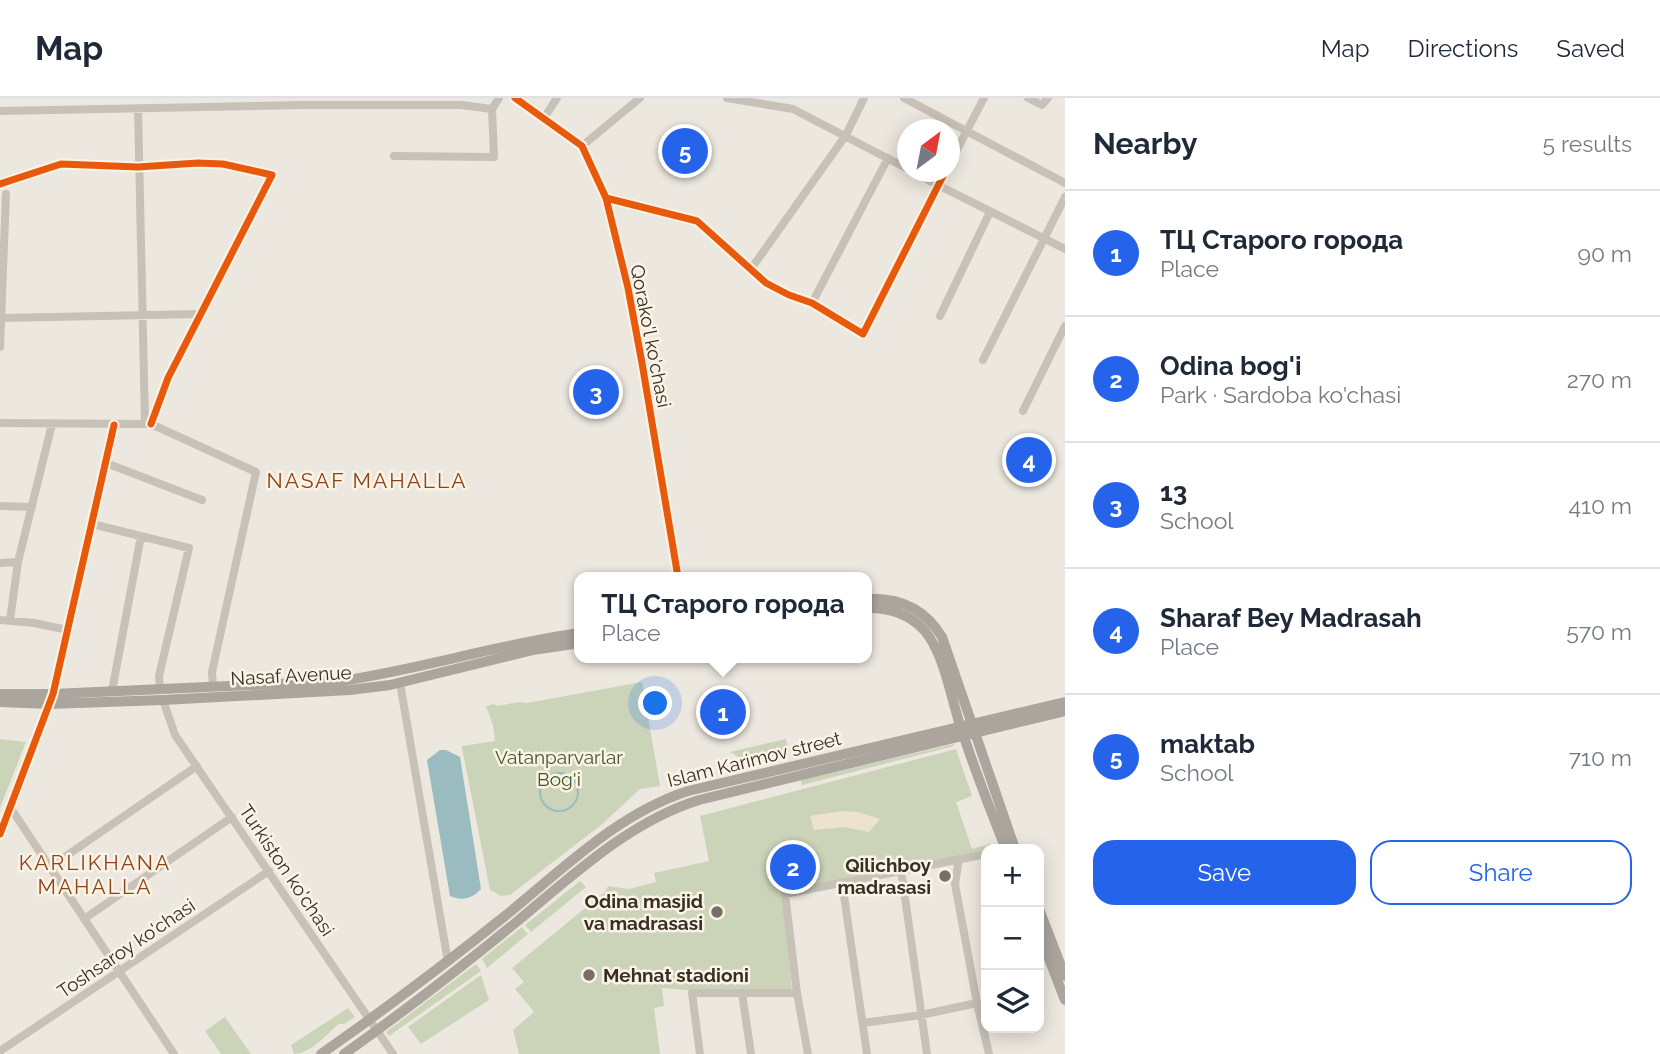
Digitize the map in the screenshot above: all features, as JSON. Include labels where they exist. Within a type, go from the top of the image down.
[{"type":"main road","points":[[872,598],[903,602],[936,627],[946,648],[978,778],[1003,844]]},
{"type":"main road","points":[[872,609],[897,612],[923,630],[935,649],[1013,844]]},
{"type":"main road","name":"Nasaf Avenue","points":[[0,694],[51,699],[112,691],[162,694],[213,687],[341,681],[375,676],[511,644],[574,634]]},
{"type":"main road","name":"Nasaf Avenue","points":[[0,702],[162,694],[350,690],[400,683],[533,650],[574,644]]},
{"type":"main road","name":"Islam Karimov street","points":[[344,1054],[478,954],[617,842],[666,811],[1065,702]]},
{"type":"main road","name":"Islam Karimov street","points":[[321,1054],[447,962],[619,825],[668,797],[688,790],[1065,711]]},
{"type":"main road","points":[[564,869],[571,878]]},
{"type":"main road","points":[[1044,930],[1065,976]]},
{"type":"main road","points":[[1044,946],[1065,1000]]},
{"type":"street","points":[[56,98],[57,109]]},
{"type":"street","points":[[394,156],[494,157],[492,109],[499,98]]},
{"type":"street","name":"Qorako'l ko'chasi","points":[[515,98],[582,146],[606,198],[642,362],[677,572]]},
{"type":"street","points":[[544,118],[557,98]]},
{"type":"street","points":[[582,146],[640,98]]},
{"type":"street","points":[[727,98],[793,109],[897,163]]},
{"type":"street","points":[[751,268],[846,135],[864,98]]},
{"type":"street","points":[[904,98],[1065,183]]},
{"type":"street","points":[[960,143],[984,98]]},
{"type":"street","points":[[1028,98],[1042,105],[1048,98]]},
{"type":"street","points":[[0,111],[305,105],[461,105],[492,109]]},
{"type":"street","points":[[138,109],[148,424]]},
{"type":"street","points":[[812,303],[888,158]]},
{"type":"street","points":[[0,184],[61,164],[138,167],[223,164],[272,175],[168,378],[148,424]]},
{"type":"street","points":[[931,182],[1065,249]]},
{"type":"street","points":[[606,198],[696,221],[766,283],[812,303],[863,334],[940,182]]},
{"type":"street","points":[[0,347],[6,194]]},
{"type":"street","points":[[983,360],[1065,197]]},
{"type":"street","points":[[940,316],[990,212]]},
{"type":"street","points":[[1,318],[201,314]]},
{"type":"street","points":[[1023,411],[1065,326]]},
{"type":"street","points":[[0,423],[148,424],[256,472],[212,673],[213,687]]},
{"type":"street","points":[[52,424],[5,620],[68,630]]},
{"type":"street","points":[[0,834],[51,699],[114,425]]},
{"type":"street","points":[[106,463],[202,500]]},
{"type":"street","points":[[0,506],[32,507]]},
{"type":"street","points":[[92,524],[189,548],[159,676],[162,694]]},
{"type":"street","points":[[112,691],[141,536]]},
{"type":"street","points":[[0,563],[18,562]]},
{"type":"street","points":[[400,683],[447,962]]},
{"type":"street","name":"Turkiston ko'chasi","points":[[162,694],[176,734],[394,1054]]},
{"type":"street","points":[[50,867],[197,766]]},
{"type":"street","points":[[10,807],[174,1054]]},
{"type":"street","points":[[84,919],[232,817]]},
{"type":"street","points":[[808,1054],[797,993],[785,894],[981,855]]},
{"type":"street","points":[[959,859],[955,884],[976,1003],[989,1054]]},
{"type":"street","points":[[901,869],[927,1054]]},
{"type":"street","name":"Toshsaroy ko'chasi","points":[[0,1051],[269,871]]},
{"type":"street","points":[[842,882],[867,1054]]},
{"type":"street","points":[[700,1054],[692,993],[797,993]]},
{"type":"street","points":[[742,993],[751,1054]]},
{"type":"street","points":[[863,1023],[921,1015],[976,1003]]},
{"type":"green space","name":"Vatanparvarlar Bog'i","points":[[642,682],[660,786],[640,789],[601,825],[510,895],[501,896],[490,890],[462,748],[495,741],[486,706],[527,703]]},
{"type":"green space","points":[[0,739],[26,742],[0,808]]},
{"type":"green space","points":[[786,739],[789,752],[747,762],[730,752]]},
{"type":"green space","points":[[954,746],[802,785],[801,780]]},
{"type":"green space","points":[[956,749],[972,796],[956,802],[972,849],[981,846],[981,851],[783,891],[792,991],[695,991],[662,988],[664,1006],[654,1008],[660,1054],[519,1054],[513,1030],[534,1012],[515,989],[524,982],[512,968],[606,891],[608,886],[629,889],[656,882],[654,873],[709,861],[700,816]]},
{"type":"green space","points":[[580,881],[586,887],[531,932],[525,925]]},
{"type":"green space","points":[[522,927],[528,934],[487,968],[482,959]]},
{"type":"green space","points":[[476,964],[481,971],[389,1036],[386,1032]]},
{"type":"green space","points":[[481,975],[489,1000],[421,1044],[408,1027]]},
{"type":"green space","points":[[348,1008],[355,1017],[339,1024],[306,1051],[294,1054],[291,1045]]},
{"type":"green space","points":[[225,1017],[251,1054],[221,1054],[205,1031]]},
{"type":"shaded area","points":[[842,811],[858,812],[880,819],[869,832],[844,827],[814,830],[810,816]]},
{"type":"water","points":[[440,750],[460,757],[481,889],[467,898],[450,896],[427,760]]},
{"type":"waterway","points":[[559,773],[573,778],[578,792],[573,806],[559,811],[545,806],[540,792],[545,778],[559,773]]},
{"type":"cycle path","points":[[515,98],[582,146],[606,198],[628,288],[677,572]]},
{"type":"cycle path","points":[[0,184],[61,164],[138,167],[223,164],[272,175],[168,378],[151,424]]},
{"type":"cycle path","points":[[606,198],[697,221],[766,283],[812,303],[863,334],[940,182]]},
{"type":"cycle path","points":[[0,834],[53,694],[114,425]]},
{"type":"place","name":"maktab","points":[[685,151]]},
{"type":"place","name":"13","points":[[596,392]]},
{"type":"place","name":"Sharaf Bey Madrasah","points":[[1029,460]]},
{"type":"place","name":"ТЦ Старого города","points":[[723,712]]},
{"type":"place","name":"Odina bog'i","points":[[793,867]]},
{"type":"place","name":"Qilichboy madrasasi","points":[[945,876]]},
{"type":"place","name":"Odina masjid va madrasasi","points":[[717,912]]},
{"type":"place","name":"Mehnat stadioni","points":[[589,975]]},
{"type":"district","name":"NASAF MAHALLA","points":[[367,481]]},
{"type":"district","name":"KARLIKHANA MAHALLA","points":[[95,875]]}]
